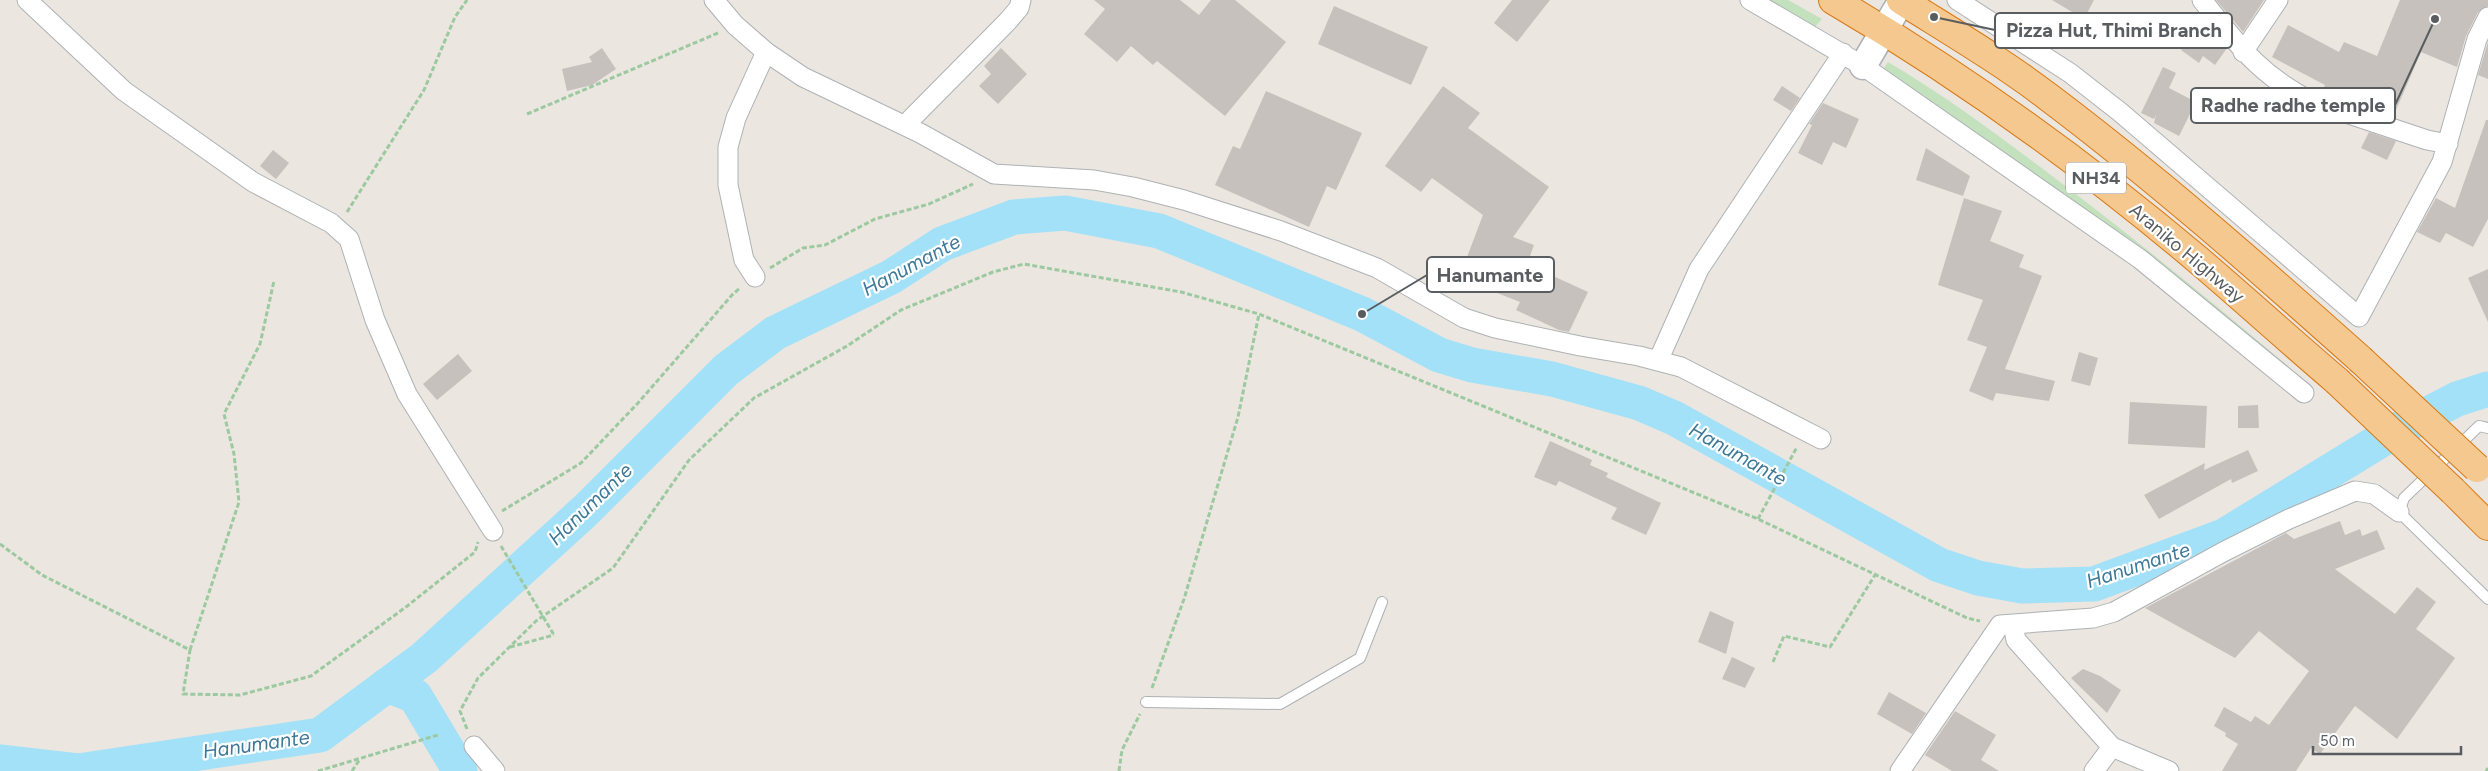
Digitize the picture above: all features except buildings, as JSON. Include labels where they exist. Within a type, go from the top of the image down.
[{"type":"highway","name":"Araniko Highway","points":[[1833,0],[1967,84],[2087,171],[2197,258],[2337,381],[2488,526]]},
{"type":"highway","name":"Araniko Highway","points":[[1901,0],[2045,95],[2174,195],[2360,359],[2482,473]]},
{"type":"main road","points":[[1853,59],[1883,31],[1901,0]]},
{"type":"street","points":[[27,0],[124,92],[253,182],[331,222],[349,239],[376,320],[407,394],[493,533]]},
{"type":"street","points":[[714,0],[735,25],[766,52],[802,77],[908,126],[988,171],[1008,176],[1055,176],[1094,180],[1184,200],[1281,231],[1377,268],[1464,318],[1495,328],[1658,361],[1699,375],[1821,439]]},
{"type":"street","points":[[908,126],[911,119],[1007,22],[1018,8],[1021,0]]},
{"type":"street","points":[[1750,0],[1853,59],[2140,260],[2304,393]]},
{"type":"street","points":[[1957,0],[2070,73],[2113,106],[2359,317],[2442,162],[2477,39],[2488,16]]},
{"type":"street","points":[[2202,0],[2262,71],[2295,93],[2313,102],[2427,140],[2448,144]]},
{"type":"street","points":[[2244,52],[2278,0]]},
{"type":"street","points":[[755,277],[744,260],[728,185],[728,147],[736,118],[766,52]]},
{"type":"street","points":[[1658,361],[1699,269],[1853,59]]},
{"type":"street","points":[[1900,771],[2006,625],[2093,618],[2114,612],[2272,527],[2355,491],[2374,494],[2399,512]]},
{"type":"street","points":[[2006,625],[2016,640],[2112,747],[2169,771]]},
{"type":"street","points":[[474,746],[495,771]]},
{"type":"street","points":[[2094,771],[2112,747]]},
{"type":"lane","points":[[2488,428],[2479,426],[2404,498],[2399,512],[2488,599]]},
{"type":"lane","points":[[1146,702],[1280,704],[1360,658],[1382,602]]},
{"type":"path","points":[[339,230],[350,206],[424,90],[455,17],[467,0]]},
{"type":"path","points":[[527,114],[735,25]]},
{"type":"path","points":[[274,281],[260,344],[224,414],[234,454],[239,502],[190,650],[183,694],[240,695],[311,676],[406,607],[474,552],[493,533],[581,463],[638,403],[732,295],[755,277],[803,248],[825,245],[875,220],[929,204],[970,186],[988,171]]},
{"type":"path","points":[[474,746],[460,711],[478,678],[536,621],[613,568],[689,460],[754,398],[847,346],[901,310],[993,272],[1024,264],[1181,292],[1259,314],[1758,519],[1966,618],[2006,625]]},
{"type":"path","points":[[1118,771],[1122,750],[1157,679],[1184,598],[1238,417],[1259,314]]},
{"type":"path","points":[[1758,519],[1800,442]]},
{"type":"path","points":[[493,533],[554,635],[509,648]]},
{"type":"path","points":[[0,544],[42,575],[190,650]]},
{"type":"path","points":[[1773,662],[1784,636],[1830,647],[1875,575]]},
{"type":"path","points":[[318,771],[438,735]]},
{"type":"path","points":[[352,771],[360,758]]},
{"type":"green space","points":[[1761,0],[1788,0],[1822,19],[1815,27]]},
{"type":"green space","points":[[1888,62],[1973,118],[2088,203],[2212,302],[2303,379],[2305,383],[2026,172],[1884,68]]},
{"type":"waterway","name":"Hanumante","points":[[0,762],[78,771],[320,735],[424,658],[586,510],[726,370],[775,333],[891,277],[942,244],[1014,217],[1065,213],[1159,231],[1362,314],[1439,355],[1472,365],[1552,379],[1639,403],[1674,418],[1939,565],[1978,578],[2022,586],[2094,584],[2224,536],[2399,429],[2457,399],[2488,389]]},
{"type":"waterway","points":[[387,685],[415,696],[460,771]]},
{"type":"place","name":"Pizza Hut, Thimi Branch","points":[[1934,17]]},
{"type":"place","name":"Radhe radhe temple","points":[[2435,19]]},
{"type":"place","name":"Hanumante","points":[[1362,314]]}]
